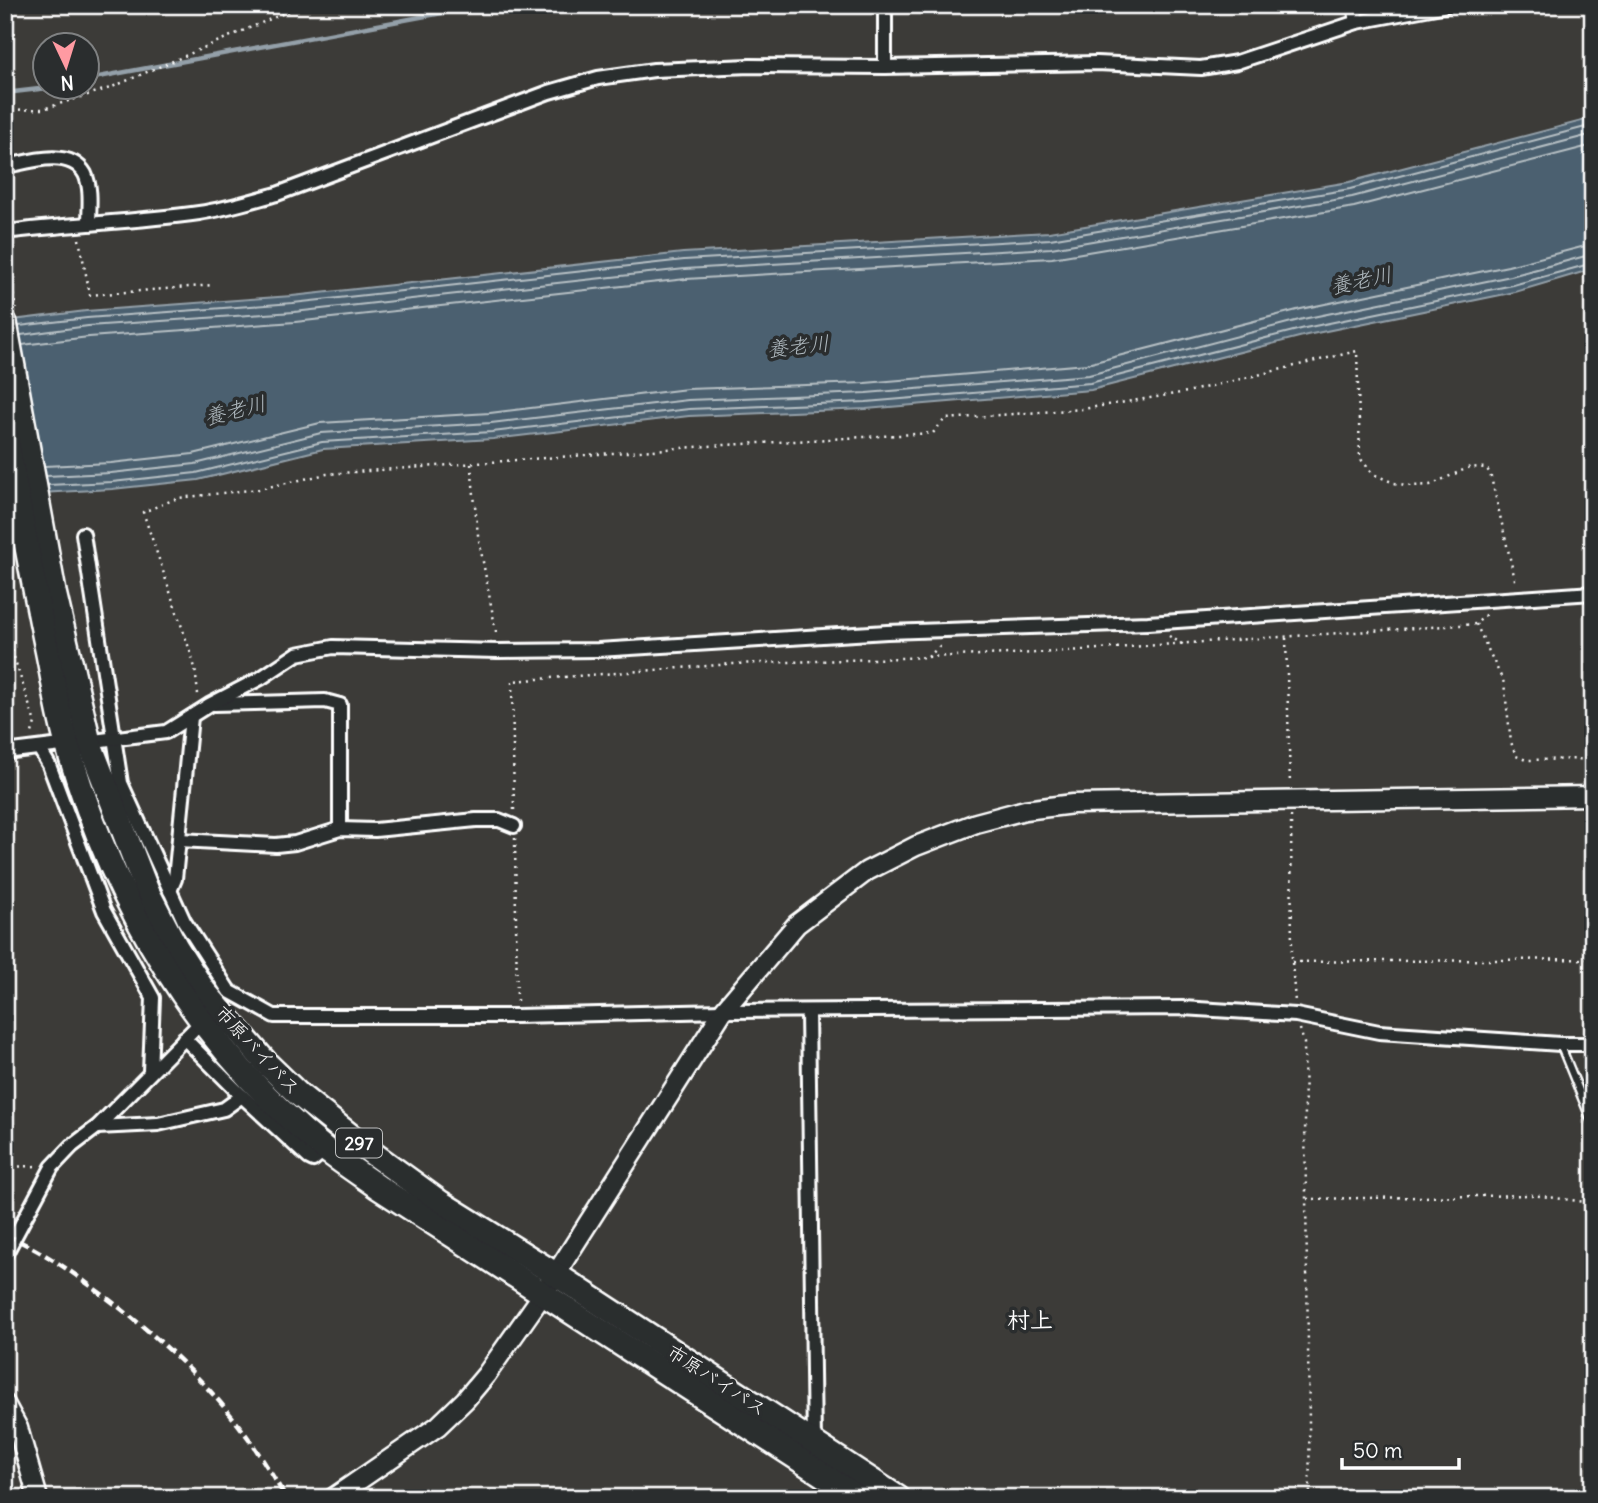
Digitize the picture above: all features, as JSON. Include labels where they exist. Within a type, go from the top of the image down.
[{"type":"highway","name":"市原バイパス","points":[[5,323],[45,593]]},
{"type":"highway","name":"市原バイパス","points":[[5,431],[105,855],[155,954],[202,1021],[247,1074],[326,1149],[422,1218],[859,1498]]},
{"type":"highway","name":"市原バイパス","points":[[78,743],[176,947],[204,991],[267,1064],[331,1122],[441,1203],[555,1274],[898,1498]]},
{"type":"street","points":[[885,5],[885,67]]},
{"type":"street","points":[[1354,5],[1357,22]]},
{"type":"street","points":[[5,216],[6,232],[201,213],[235,206],[277,194],[549,92],[598,78],[698,67],[811,65],[885,67],[1097,63],[1202,68],[1237,61],[1357,22],[1447,5]]},
{"type":"street","points":[[12,164],[60,159],[79,168],[85,175],[89,194],[83,225]]},
{"type":"street","points":[[83,534],[121,783],[184,921],[229,991],[274,1016],[517,1017],[723,1011],[1182,1008],[1296,1015],[1379,1032],[1593,1044]]},
{"type":"street","points":[[5,752],[166,732],[261,678],[297,654],[333,647],[498,651],[598,650],[887,632],[1148,623],[1593,593]]},
{"type":"street","points":[[200,711],[325,701],[340,705],[340,829]]},
{"type":"street","points":[[170,891],[175,879],[200,711]]},
{"type":"street","points":[[34,749],[49,765],[104,911],[153,998],[150,1071]]},
{"type":"street","points":[[333,1498],[438,1426],[486,1376],[543,1294],[723,1011],[797,924],[867,871],[916,846],[976,823],[1025,810],[1073,804],[1593,796]]},
{"type":"street","points":[[179,840],[276,845],[295,843],[340,829],[375,830],[476,820],[499,820],[514,826]]},
{"type":"street","points":[[808,1012],[814,1443]]},
{"type":"street","points":[[5,1255],[52,1167],[72,1146],[97,1127],[202,1021]]},
{"type":"street","points":[[184,1038],[242,1097],[309,1158],[313,1160],[326,1149]]},
{"type":"street","points":[[97,1127],[158,1124],[224,1109],[242,1097]]},
{"type":"street","points":[[5,1404],[18,1428],[38,1498]]},
{"type":"lane","points":[[1560,1044],[1593,1125]]},
{"type":"path","points":[[5,110],[43,109],[110,88],[303,5]]},
{"type":"path","points":[[83,225],[81,255],[90,295],[214,285]]},
{"type":"path","points":[[6,232],[8,268]]},
{"type":"path","points":[[200,711],[193,659],[143,512],[178,498],[259,489],[327,474],[708,446],[933,433],[945,419],[1083,408],[1187,392],[1357,351],[1360,458],[1373,474],[1394,483],[1411,486],[1430,485],[1470,467],[1486,468],[1490,473],[1520,598]]},
{"type":"path","points":[[471,464],[478,536],[498,651]]},
{"type":"path","points":[[517,1017],[513,681],[732,664],[1038,653],[1476,624],[1501,599]]},
{"type":"path","points":[[5,616],[14,657],[35,723],[34,749]]},
{"type":"path","points":[[1476,624],[1504,683],[1511,742],[1516,756],[1526,760],[1593,759]]},
{"type":"path","points":[[1286,638],[1292,962],[1296,1015],[1304,1043],[1310,1498]]},
{"type":"path","points":[[1292,962],[1593,959]]},
{"type":"path","points":[[5,1167],[52,1167]]},
{"type":"path","points":[[1307,1199],[1533,1195],[1593,1203]]},
{"type":"water","name":"養老川","points":[[1593,118],[1593,269],[1515,292],[1307,335],[1091,390],[866,409],[689,416],[493,439],[323,449],[198,480],[112,489],[5,495],[5,321],[86,311],[292,296],[683,253],[1049,232],[1349,182]]},
{"type":"waterway","points":[[102,76],[485,5]]},
{"type":"waterway","points":[[5,93],[32,90]]},
{"type":"railway","points":[[5,1235],[38,1251],[78,1277],[133,1318],[175,1355],[232,1417],[254,1446],[286,1498]]},
{"type":"district","name":"村上","points":[[1030,1319]]}]
